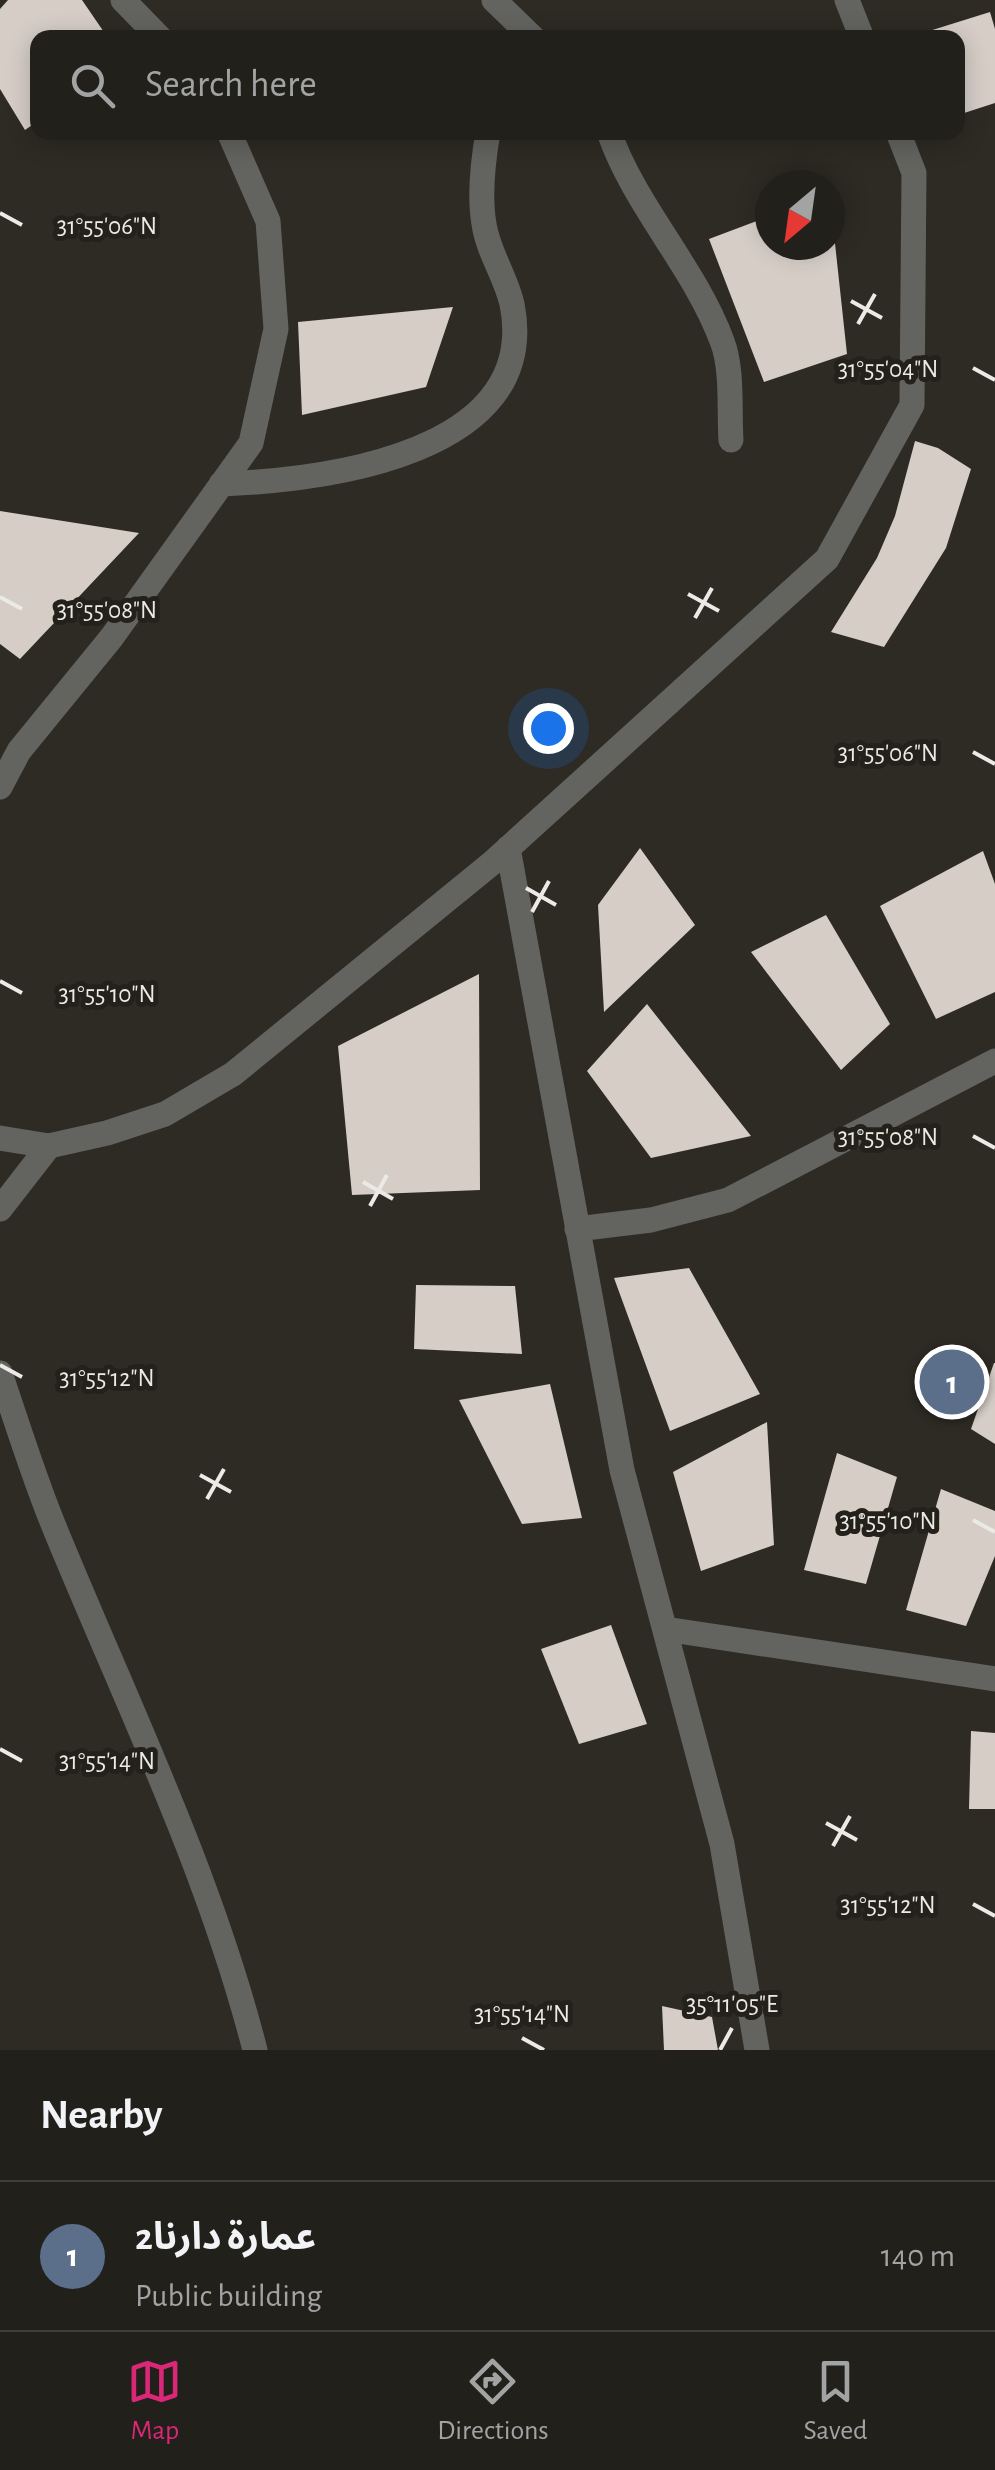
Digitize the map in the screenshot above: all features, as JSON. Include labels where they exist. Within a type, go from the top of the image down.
[{"type":"street","points":[[123,0],[152,30]]},
{"type":"street","points":[[847,0],[859,30]]},
{"type":"street","points":[[0,787],[20,750],[112,637],[251,443],[276,329],[268,220],[233,140]]},
{"type":"street","points":[[221,484],[286,482],[416,451],[471,421],[503,382],[514,350],[512,304],[484,225],[488,140]]},
{"type":"street","points":[[612,140],[622,170],[661,224],[724,344],[731,440]]},
{"type":"street","points":[[0,1138],[49,1146],[108,1133],[165,1114],[233,1074],[508,848],[827,559],[912,405],[914,173],[901,140]]},
{"type":"street","points":[[508,848],[622,1470],[722,1844],[757,2050]]},
{"type":"street","points":[[578,1228],[651,1220],[728,1200],[995,1061]]},
{"type":"street","points":[[0,1209],[49,1146]]},
{"type":"street","points":[[0,1373],[51,1520],[182,1827],[236,1976],[255,2050]]},
{"type":"street","points":[[665,1630],[995,1679]]},
{"type":"building","points":[[8,0],[82,0],[103,30],[30,30],[30,127],[25,130],[0,89],[0,9]]},
{"type":"building","points":[[990,12],[995,29],[995,103],[965,113],[965,30],[932,30]]},
{"type":"building","points":[[755,222],[755,260],[837,260],[847,354],[764,382],[709,239]]},
{"type":"building","points":[[453,307],[426,387],[302,415],[298,322]]},
{"type":"building","points":[[915,441],[938,448],[971,469],[946,548],[884,647],[831,632],[877,558],[895,516]]},
{"type":"building","points":[[0,511],[139,533],[20,659],[0,644]]},
{"type":"building","points":[[640,848],[695,925],[604,1012],[598,905]]},
{"type":"building","points":[[983,851],[995,884],[995,992],[936,1019],[880,906]]},
{"type":"building","points":[[826,915],[890,1024],[841,1070],[751,952]]},
{"type":"building","points":[[479,974],[480,1190],[352,1195],[338,1046]]},
{"type":"building","points":[[647,1004],[751,1136],[651,1158],[587,1071]]},
{"type":"building","points":[[689,1268],[760,1394],[670,1431],[614,1278]]},
{"type":"building","points":[[416,1285],[515,1286],[522,1354],[414,1349]]},
{"type":"building","points":[[995,1363],[995,1444],[971,1429]]},
{"type":"building","points":[[550,1384],[582,1518],[522,1524],[459,1400]]},
{"type":"building","points":[[767,1422],[774,1545],[701,1571],[673,1472]]},
{"type":"building","points":[[837,1453],[897,1477],[866,1584],[804,1570]]},
{"type":"building","points":[[941,1489],[995,1511],[995,1556],[966,1626],[906,1610]]},
{"type":"building","points":[[611,1625],[647,1724],[579,1744],[541,1649]]},
{"type":"building","points":[[971,1731],[995,1733],[995,1809],[969,1809]]},
{"type":"building","points":[[662,2006],[712,2017],[718,2050],[664,2050]]},
{"type":"place","name":"عمارة دارنا2","points":[[952,1382]]}]
